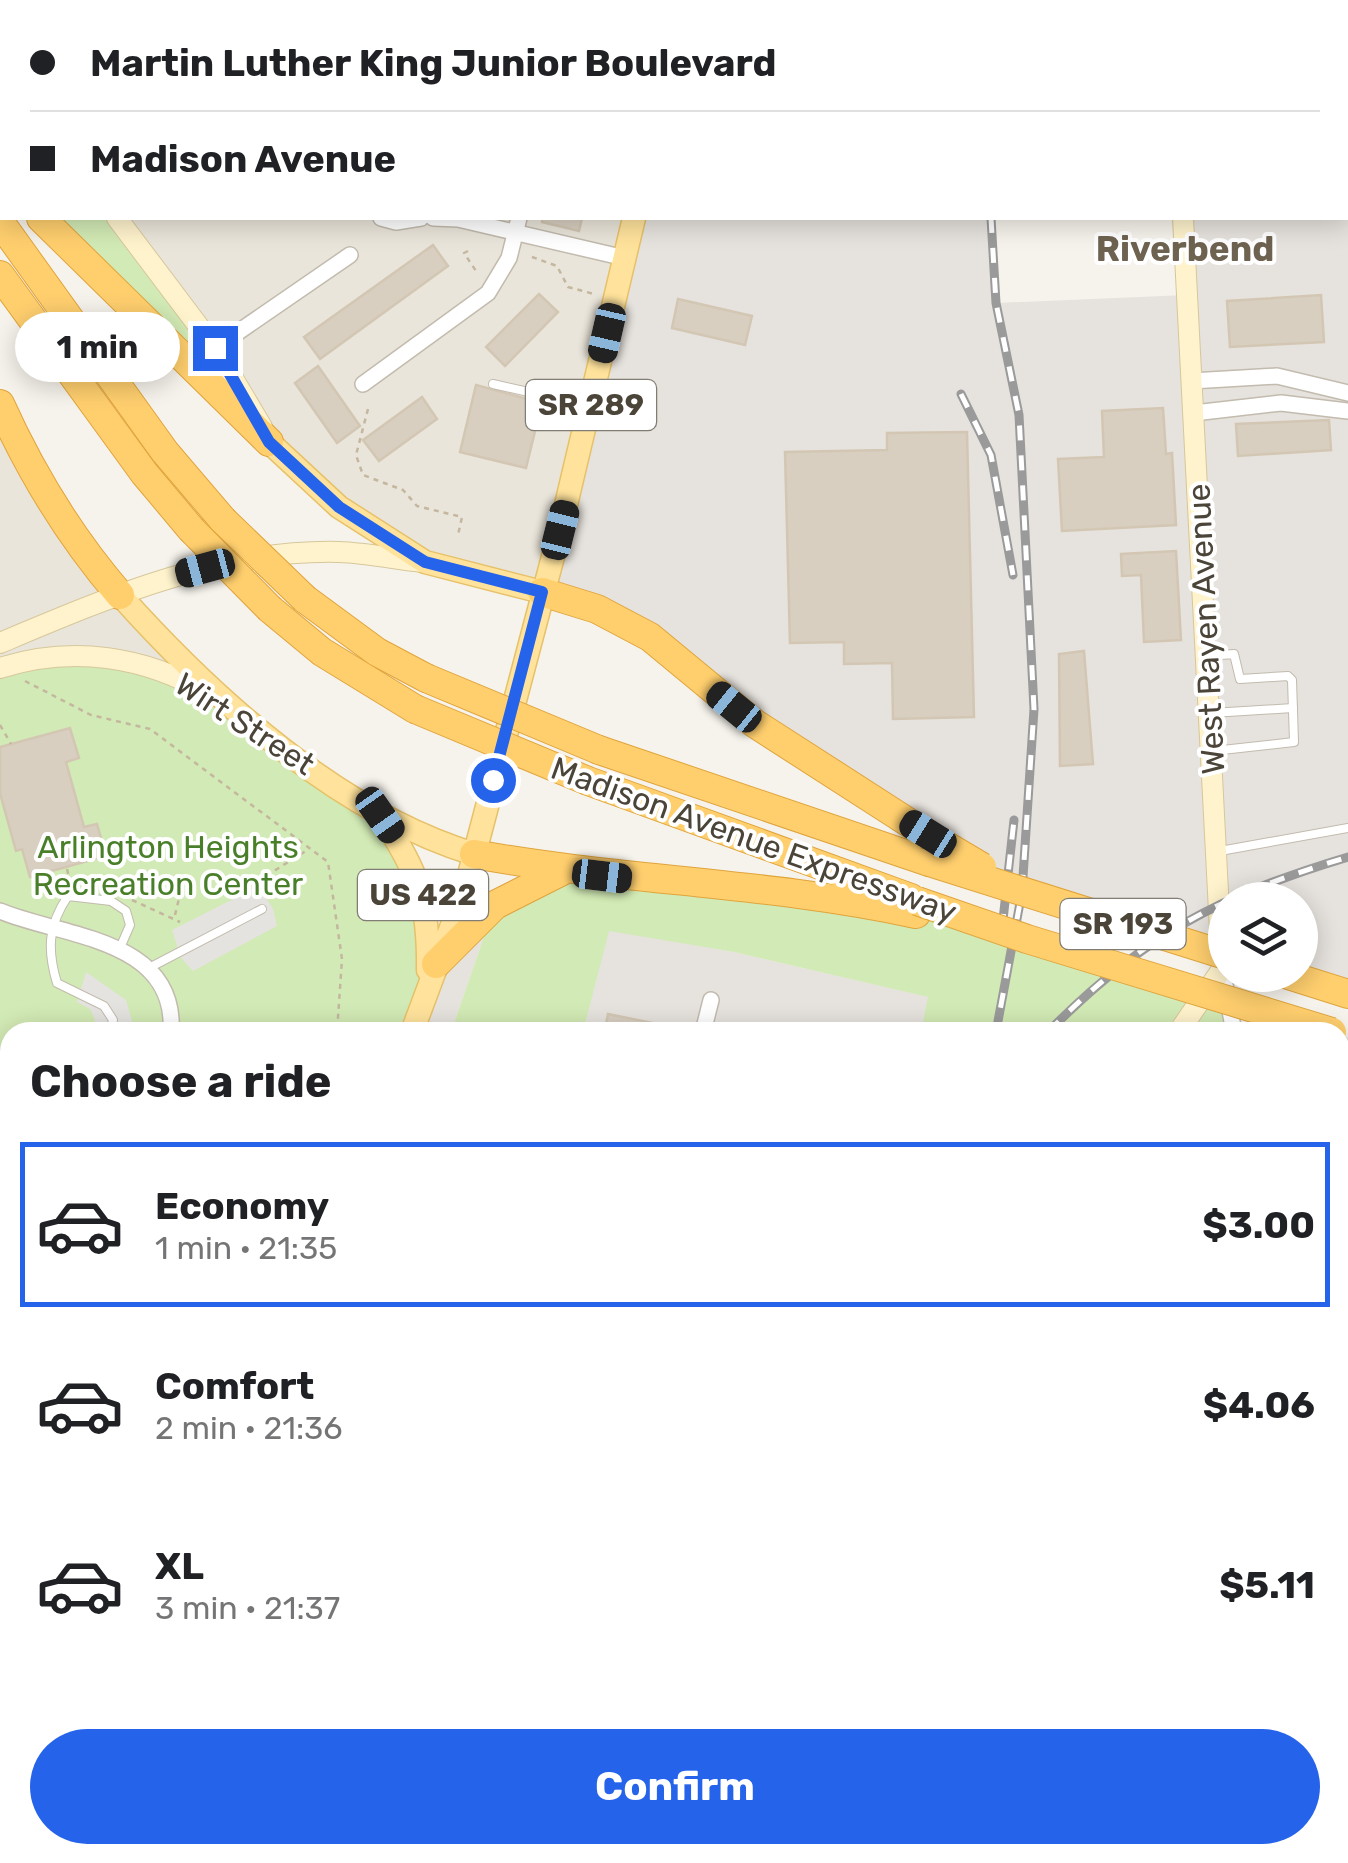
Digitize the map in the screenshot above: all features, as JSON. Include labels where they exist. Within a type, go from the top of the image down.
[{"type":"highway","points":[[42,220],[269,442]]},
{"type":"highway","name":"Madison Avenue Expressway","points":[[0,222],[165,452],[223,520],[305,599],[376,652],[426,678],[599,750],[929,848]]},
{"type":"highway","name":"Madison Avenue Expressway","points":[[0,275],[144,473],[191,529],[270,608],[322,652],[415,709],[916,908],[1299,1022]]},
{"type":"highway","name":"US 422","points":[[0,404],[43,492],[84,554],[120,595]]},
{"type":"highway","name":"SR 193","points":[[542,592],[598,609],[650,637],[754,723],[929,848],[1022,892],[1208,956]]},
{"type":"highway","points":[[474,854],[641,880],[762,886],[916,908]]},
{"type":"highway","points":[[432,975],[502,900],[564,870]]},
{"type":"highway","points":[[1318,984],[1348,994]]},
{"type":"main road","name":"SR 289","points":[[542,592],[591,406],[634,220]]},
{"type":"main road","points":[[269,442],[339,507],[425,562],[542,592]]},
{"type":"main road","name":"US 422","points":[[416,1022],[474,854],[542,592]]},
{"type":"main road","name":"US 422","points":[[120,595],[171,650],[236,710]]},
{"type":"main road","name":"Wirt Street","points":[[236,710],[380,815],[474,854]]},
{"type":"main road","name":"US 422","points":[[380,815],[412,864],[422,888],[432,975]]},
{"type":"street","points":[[119,220],[215,348],[269,442]]},
{"type":"street","points":[[461,220],[515,236],[625,258]]},
{"type":"street","points":[[364,384],[488,293],[502,275],[519,220]]},
{"type":"street","name":"West Rayen Avenue","points":[[1183,220],[1220,882]]},
{"type":"street","points":[[215,348],[350,255]]},
{"type":"street","points":[[1192,381],[1277,376],[1348,393]]},
{"type":"street","points":[[1194,413],[1291,403],[1348,411]]},
{"type":"street","points":[[0,643],[176,576],[252,560],[340,552],[425,562]]},
{"type":"street","name":"Wirt Street","points":[[0,668],[56,656],[129,660],[172,674],[236,710]]},
{"type":"street","points":[[0,911],[120,948],[147,969],[165,995],[169,1022]]},
{"type":"street","points":[[1187,1022],[1208,988]]},
{"type":"street","points":[[1228,992],[1233,1022]]},
{"type":"street","points":[[704,1022],[710,1000]]},
{"type":"lane","points":[[493,384],[591,406]]},
{"type":"lane","points":[[1208,656],[1234,654],[1240,679],[1288,676],[1292,708],[1291,745],[1213,751]]},
{"type":"lane","points":[[1211,713],[1292,708]]},
{"type":"lane","points":[[1218,851],[1348,828]]},
{"type":"lane","points":[[112,1022],[104,1006],[57,983],[48,954],[52,927],[68,896],[111,902],[126,912],[130,925],[120,948]]},
{"type":"lane","points":[[147,969],[262,909]]},
{"type":"path","points":[[468,250],[464,253],[476,271]]},
{"type":"path","points":[[532,257],[557,266],[568,288],[596,294]]},
{"type":"path","points":[[368,409],[356,455],[363,474],[403,490],[416,506],[462,517],[458,534]]},
{"type":"path","points":[[25,679],[27,685],[92,715],[150,729],[328,862],[342,959],[338,1022]]},
{"type":"path","points":[[0,725],[10,744]]},
{"type":"path","points":[[258,881],[310,848]]},
{"type":"path","points":[[67,870],[72,887]]},
{"type":"path","points":[[174,917],[184,878]]},
{"type":"path","points":[[129,901],[134,899],[180,922]]},
{"type":"shaded area","points":[[118,220],[635,220],[542,592],[425,562],[269,442]]},
{"type":"shaded area","points":[[634,220],[991,220],[997,303],[1186,295],[1183,220],[1348,220],[1348,993],[1318,982],[1318,882],[1208,882],[1208,950],[1022,892],[666,649],[542,592]]},
{"type":"shaded area","points":[[0,404],[43,492],[236,710],[0,668]]},
{"type":"shaded area","points":[[259,886],[273,909],[277,926],[193,971],[181,958],[172,930]]},
{"type":"shaded area","points":[[495,905],[454,1022],[416,1022],[436,964]]},
{"type":"shaded area","points":[[608,930],[734,952],[929,997],[923,1022],[585,1022]]},
{"type":"shaded area","points":[[86,972],[126,1000],[132,1022],[94,1022],[90,1009],[77,1002]]},
{"type":"green space","points":[[42,220],[118,220],[269,442]]},
{"type":"green space","name":"Arlington Heights Recreation Center","points":[[56,656],[171,674],[380,815],[429,935],[414,1022],[0,1022],[0,668]]},
{"type":"green space","points":[[544,878],[843,898],[1027,939],[1206,994],[1226,992],[1232,1022],[923,1022],[928,997],[734,952],[609,931],[586,1022],[454,1022],[495,905]]},
{"type":"building","points":[[542,220],[582,220],[579,231]]},
{"type":"building","points":[[433,245],[448,266],[320,359],[304,337]]},
{"type":"building","points":[[539,294],[558,312],[505,366],[486,347]]},
{"type":"building","points":[[1321,295],[1324,342],[1230,347],[1227,301]]},
{"type":"building","points":[[678,299],[752,316],[745,345],[672,328]]},
{"type":"building","points":[[318,366],[360,426],[337,443],[295,383]]},
{"type":"building","points":[[476,385],[542,403],[526,468],[460,452]]},
{"type":"building","points":[[422,397],[437,419],[379,461],[363,440]]},
{"type":"building","points":[[1163,408],[1166,454],[1172,453],[1176,525],[1062,531],[1058,459],[1104,457],[1102,411]]},
{"type":"building","points":[[1329,420],[1331,450],[1238,456],[1236,424]]},
{"type":"building","points":[[967,432],[974,717],[893,719],[892,663],[844,664],[844,642],[790,643],[785,452],[887,450],[887,433]]},
{"type":"building","points":[[1176,551],[1181,640],[1144,642],[1141,575],[1122,576],[1121,554]]},
{"type":"building","points":[[1084,651],[1093,764],[1060,766],[1059,654]]},
{"type":"building","points":[[70,728],[79,758],[66,762],[84,827],[97,824],[106,856],[30,877],[22,849],[16,851],[0,793],[0,747]]},
{"type":"building","points":[[608,1014],[647,1022],[606,1022]]},
{"type":"railway","points":[[991,220],[996,303],[1019,415],[1034,709],[1022,892],[998,1022]]},
{"type":"railway","points":[[961,394],[991,455],[1013,575]]},
{"type":"railway","points":[[1002,929],[1014,820]]},
{"type":"railway","points":[[1058,1022],[1117,969],[1185,923],[1260,887],[1348,857]]},
{"type":"district","name":"Riverbend","points":[[1185,249]]},
{"type":"route","points":[[215,348],[234,375],[269,442],[339,507],[425,562],[542,592],[493,780]]}]
